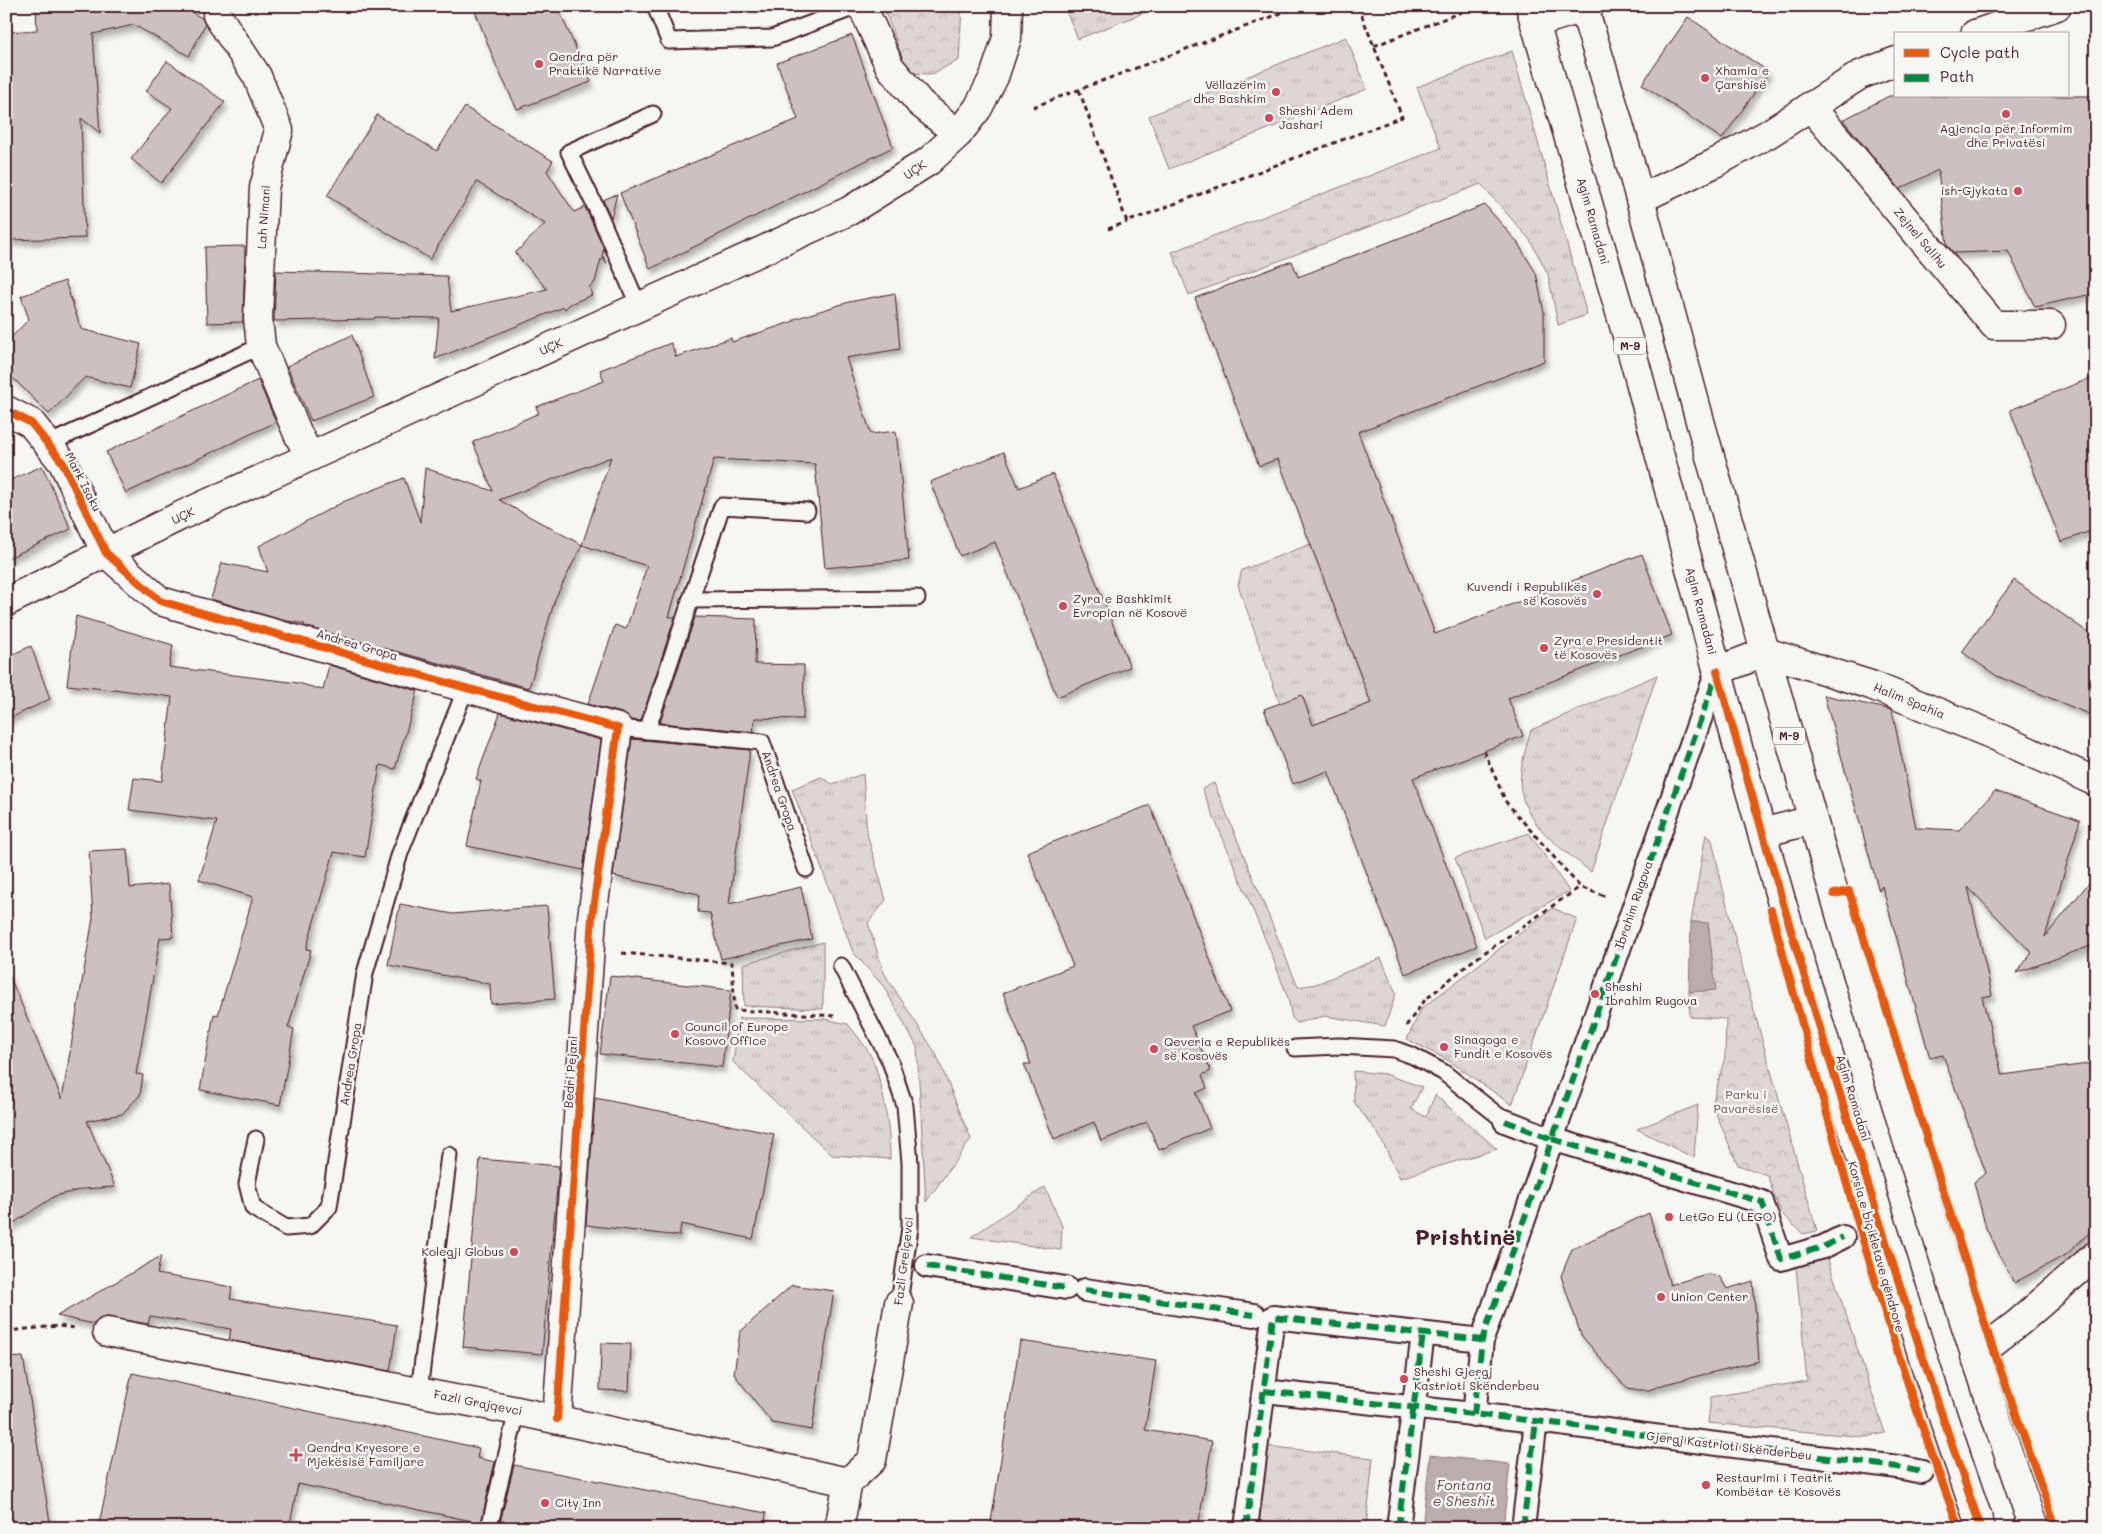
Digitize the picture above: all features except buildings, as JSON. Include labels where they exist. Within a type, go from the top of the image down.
[{"type":"street","points":[[862,6],[890,67],[920,104],[958,134]]},
{"type":"street","name":"UÇK","points":[[6,602],[180,516],[849,212],[929,161],[958,134],[978,108],[994,77],[1007,38],[1008,6]]},
{"type":"street","points":[[1981,32],[2057,6]]},
{"type":"street","points":[[1532,14],[1586,7]]},
{"type":"street","name":"M-9","points":[[1586,7],[1812,820],[1916,1170],[1975,1356],[2034,1528]]},
{"type":"street","name":"Agim Ramadani","points":[[1532,14],[1635,363],[1762,833],[1868,1183],[1980,1528]]},
{"type":"street","name":"Lah Nimani","points":[[217,15],[257,76],[279,130],[264,188],[258,318],[260,346],[310,457]]},
{"type":"street","points":[[1640,199],[1721,160],[1768,134],[1860,75],[1894,62]]},
{"type":"street","name":"Zejnel Salihu","points":[[1810,106],[1994,325],[2051,325]]},
{"type":"street","name":"Mark Isaku","points":[[6,410],[31,423],[63,463],[106,553]]},
{"type":"street","name":"Andrea Gropa","points":[[106,553],[160,601],[466,688],[618,728]]},
{"type":"street","points":[[1717,671],[1766,652]]},
{"type":"street","name":"Halim Spahia","points":[[1766,652],[1871,685],[1993,735],[2096,782]]},
{"type":"street","name":"Ibrahim Rugova","points":[[1552,1139],[1717,671]]},
{"type":"street","name":"Bedri Pejani","points":[[557,1419],[592,917],[618,728]]},
{"type":"street","points":[[1762,833],[1812,820]]},
{"type":"street","points":[[1506,1121],[1552,1139],[1762,1202],[1781,1259],[1823,1246],[1843,1237]]},
{"type":"street","points":[[1474,1415],[1482,1340],[1552,1139]]},
{"type":"street","points":[[1975,1356],[2018,1324],[2096,1255]]},
{"type":"street","points":[[927,1266],[1254,1315]]},
{"type":"street","name":"Fazli Greiçevci","points":[[848,1482],[872,1460],[899,1303]]},
{"type":"street","points":[[1246,1528],[1273,1317],[1482,1340]]},
{"type":"street","name":"Fazli Grajqevci","points":[[107,1332],[516,1410],[848,1482]]},
{"type":"street","points":[[1398,1528],[1423,1334]]},
{"type":"street","name":"Gjergj Kastrioti Skënderbeu","points":[[1264,1391],[1536,1421],[1898,1467],[1922,1472]]},
{"type":"street","points":[[1522,1528],[1536,1421]]},
{"type":"street","points":[[840,1528],[848,1482]]},
{"type":"lane","points":[[655,6],[669,40],[772,38],[858,6]]},
{"type":"lane","points":[[641,306],[632,291],[599,214],[568,152],[653,114]]},
{"type":"lane","points":[[48,444],[260,346]]},
{"type":"lane","points":[[647,731],[722,506],[807,511]]},
{"type":"lane","points":[[690,600],[917,598]]},
{"type":"lane","name":"Andrea Gropa","points":[[256,1139],[247,1184],[253,1208],[286,1228],[310,1226],[329,1207],[365,974],[386,900],[400,853],[466,688]]},
{"type":"lane","name":"Andrea Gropa","points":[[618,728],[762,742],[806,869]]},
{"type":"lane","name":"Fazli Greiçevci","points":[[841,966],[890,1061],[904,1106],[910,1163],[910,1228],[899,1303]]},
{"type":"lane","points":[[1295,1048],[1339,1046],[1394,1048],[1443,1072],[1506,1121]]},
{"type":"lane","points":[[419,1391],[449,1155]]},
{"type":"lane","points":[[489,1528],[516,1410]]},
{"type":"path","points":[[1033,108],[1300,6]]},
{"type":"path","points":[[1108,229],[1402,117],[1358,6]]},
{"type":"path","points":[[1374,46],[1477,6]]},
{"type":"path","points":[[1079,90],[1127,222]]},
{"type":"path","points":[[1484,751],[1506,802],[1580,887],[1633,906]]},
{"type":"path","points":[[1394,1048],[1410,1018],[1425,1000],[1471,962],[1580,887]]},
{"type":"path","points":[[591,950],[732,963],[736,1010],[869,1018]]},
{"type":"path","points":[[6,1331],[58,1326],[107,1332]]},
{"type":"green space","points":[[883,6],[962,6],[959,60],[932,74],[908,73]]},
{"type":"green space","points":[[1064,6],[1161,6],[1078,39]]},
{"type":"green space","points":[[1346,37],[1367,89],[1169,169],[1149,116]]},
{"type":"green space","points":[[1512,51],[1587,315],[1558,325],[1548,274],[1530,240],[1481,184],[1189,295],[1172,252],[1441,148],[1417,87]]},
{"type":"green space","points":[[1311,544],[1371,703],[1313,725],[1280,704],[1238,585],[1242,570]]},
{"type":"green space","points":[[1657,675],[1591,872],[1548,837],[1531,816],[1525,804],[1520,784],[1523,760],[1531,730]]},
{"type":"green space","points":[[863,774],[867,834],[886,900],[868,923],[884,973],[936,1054],[971,1139],[926,1202],[917,1047],[884,987],[853,952],[792,789],[821,777],[832,784]]},
{"type":"green space","points":[[1214,783],[1298,987],[1316,984],[1381,958],[1396,993],[1385,1026],[1325,1016],[1297,1023],[1292,1018],[1288,998],[1271,953],[1202,789]]},
{"type":"green space","points":[[1529,833],[1569,891],[1485,938],[1455,858]]},
{"type":"green space","name":"Parku i Pavarësisë","points":[[1706,834],[1712,840],[1748,987],[1817,1231],[1803,1234],[1781,1213],[1767,1175],[1738,1165],[1712,1105],[1725,1057],[1726,1019],[1690,1017],[1689,992],[1715,990],[1708,923],[1691,922]]},
{"type":"green space","points":[[1553,908],[1577,919],[1512,1105],[1451,1062],[1407,1039],[1422,1008]]},
{"type":"green space","points":[[823,942],[823,1009],[744,1006],[743,964]]},
{"type":"green space","points":[[739,1018],[825,1019],[848,1024],[869,1053],[878,1074],[886,1110],[890,1159],[832,1155],[733,1062]]},
{"type":"green space","points":[[1353,1071],[1385,1074],[1422,1087],[1411,1109],[1426,1117],[1435,1095],[1497,1149],[1400,1178],[1379,1135],[1354,1102]]},
{"type":"green space","points":[[1698,1105],[1694,1158],[1637,1129]]},
{"type":"green space","points":[[1045,1187],[1062,1226],[1061,1250],[971,1237]]},
{"type":"green space","points":[[1827,1257],[1885,1433],[1866,1437],[1708,1423],[1711,1397],[1807,1381],[1796,1267]]},
{"type":"green space","points":[[1266,1446],[1373,1458],[1366,1528],[1256,1528]]},
{"type":"water","points":[[1691,922],[1708,923],[1716,990],[1689,992]]},
{"type":"water","name":"Fontana e Sheshit","points":[[1430,1455],[1510,1464],[1503,1528],[1422,1528]]},
{"type":"marked path","points":[[1505,1121],[1552,1139],[1717,673]]},
{"type":"marked path","points":[[1474,1415],[1482,1340],[1552,1139],[1762,1202],[1781,1259],[1823,1247],[1843,1237]]},
{"type":"marked path","points":[[927,1266],[1066,1288]]},
{"type":"marked path","points":[[1085,1290],[1254,1315]]},
{"type":"marked path","points":[[1246,1528],[1273,1317],[1482,1340]]},
{"type":"marked path","points":[[1398,1528],[1423,1334]]},
{"type":"marked path","points":[[1264,1391],[1536,1421],[1898,1467],[1922,1472]]},
{"type":"marked path","points":[[1523,1528],[1536,1421]]},
{"type":"cycle path","points":[[6,410],[31,423],[63,463],[106,553],[160,601],[466,688],[618,728],[592,917],[557,1419]]},
{"type":"cycle path","name":"Korsia e biçikletave qëndrore","points":[[1717,671],[1778,888],[1843,1104],[1927,1370],[1981,1528]]},
{"type":"cycle path","points":[[1834,894],[1849,891],[1991,1343],[2056,1528]]},
{"type":"cycle path","name":"Korsia e biçikletave qëndrore","points":[[1771,910],[1835,1144],[1881,1299],[1931,1452],[1959,1528]]},
{"type":"place","name":"Qendra për Praktikë Narrative","points":[[539,64]]},
{"type":"place","name":"Xhamia e Çarshisë","points":[[1705,78]]},
{"type":"place","name":"Vëllazërim dhe Bashkim","points":[[1276,92]]},
{"type":"place","name":"Agjencia për Informim dhe Privatësi","points":[[2006,114]]},
{"type":"place","name":"Sheshi Adem Jashari","points":[[1269,118]]},
{"type":"place","name":"ish-Gjykata","points":[[2018,191]]},
{"type":"place","name":"Kuvendi i Republikës së Kosovës","points":[[1597,594]]},
{"type":"place","name":"Zyra e Bashkimit Evropian në Kosovë","points":[[1063,606]]},
{"type":"place","name":"Zyra e Presidentit të Kosovës","points":[[1544,648]]},
{"type":"place","name":"Sheshi Ibrahim Rugova","points":[[1595,994]]},
{"type":"place","name":"Council of Europe Kosovo Office","points":[[675,1034]]},
{"type":"place","name":"Sinagoga e Fundit e Kosovës","points":[[1444,1047]]},
{"type":"place","name":"Qeveria e Republikës së Kosovës","points":[[1154,1049]]},
{"type":"place","name":"LetGo EU (LEGO)","points":[[1669,1217]]},
{"type":"place","name":"Kolegji Globus","points":[[514,1252]]},
{"type":"place","name":"Union Center","points":[[1661,1297]]},
{"type":"place","name":"Sheshi Gjergj Kastrioti Skënderbeu","points":[[1404,1379]]},
{"type":"place","name":"Qendra Kryesore e Mjekësisë Familjare","points":[[296,1455]]},
{"type":"place","name":"Restaurimi i Teatrit Kombëtar të Kosovës","points":[[1706,1485]]},
{"type":"place","name":"City Inn","points":[[545,1503]]},
{"type":"district","name":"Prishtinë","points":[[1465,1237]]}]
